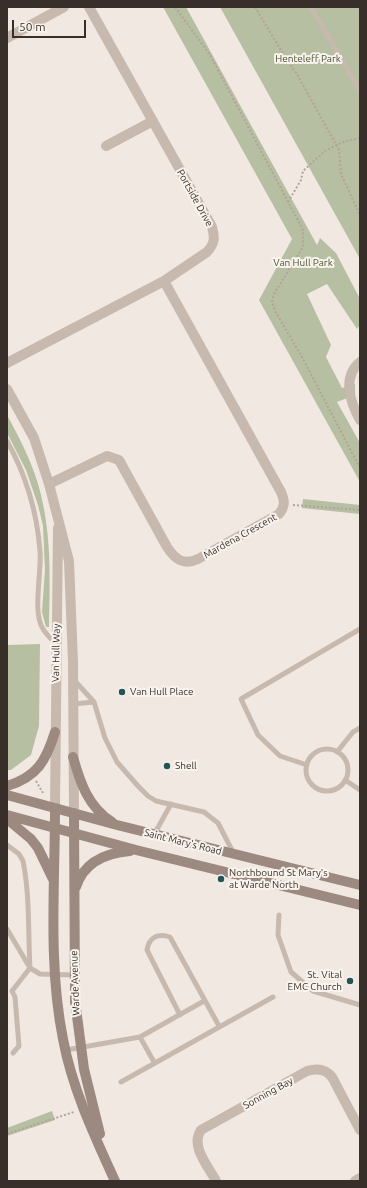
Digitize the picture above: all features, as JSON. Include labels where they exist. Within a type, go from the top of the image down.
[{"type":"main road","points":[[7,786],[15,784],[38,769],[48,755],[54,732]]},
{"type":"main road","points":[[73,757],[79,780],[88,797],[103,816],[117,825]]},
{"type":"main road","name":"Saint Mary's Road","points":[[7,795],[234,855],[360,885]]},
{"type":"main road","name":"Warde Avenue","points":[[55,808],[54,974],[60,1022],[72,1074],[84,1109],[115,1181]]},
{"type":"main road","name":"Warde Avenue","points":[[74,813],[74,975],[76,1015],[81,1048],[95,1115],[115,1181]]},
{"type":"main road","name":"Saint Mary's Road","points":[[7,815],[136,850],[360,904]]},
{"type":"main road","points":[[7,819],[31,839],[38,848],[55,885]]},
{"type":"main road","points":[[74,893],[81,875],[97,859],[113,853],[136,850]]},
{"type":"street","points":[[7,38],[64,7]]},
{"type":"street","name":"Portside Drive","points":[[7,363],[164,281],[207,252],[213,246],[215,237],[212,227],[89,7]]},
{"type":"street","points":[[106,146],[153,120]]},
{"type":"street","name":"Mardena Crescent","points":[[49,484],[107,456],[119,460],[170,551],[177,560],[183,562],[193,562],[279,514],[285,504],[281,492],[164,281]]},
{"type":"street","points":[[360,362],[350,373],[349,388],[360,420]]},
{"type":"street","name":"Van Hull Way","points":[[7,390],[34,438],[58,514],[69,561],[73,678],[73,781]]},
{"type":"street","name":"Van Hull Way","points":[[55,793],[54,732],[58,514]]},
{"type":"street","points":[[55,674],[73,678]]},
{"type":"street","name":"Warde Avenue","points":[[73,781],[74,813]]},
{"type":"street","name":"Warde Avenue","points":[[55,793],[55,808]]},
{"type":"street","name":"Sonning Bay","points":[[216,1181],[197,1144],[198,1134],[202,1130],[307,1071],[321,1069],[332,1077],[360,1130]]},
{"type":"street","points":[[354,1181],[360,1178]]},
{"type":"lane","points":[[311,7],[360,91]]},
{"type":"lane","points":[[7,441],[16,458],[33,504],[40,552],[39,617],[43,629],[55,643]]},
{"type":"lane","points":[[307,765],[280,756],[258,735],[241,699],[360,629]]},
{"type":"lane","points":[[73,678],[94,702],[105,738],[117,762],[148,796],[156,801],[204,812],[218,823],[234,855]]},
{"type":"lane","points":[[73,704],[94,702]]},
{"type":"lane","points":[[337,752],[353,732],[360,728]]},
{"type":"lane","points":[[328,749],[337,752],[345,760],[348,767],[345,780],[336,789],[329,791],[316,788],[308,778],[307,765],[314,754],[321,750],[328,749]]},
{"type":"lane","points":[[345,780],[360,790]]},
{"type":"lane","points":[[171,804],[156,831],[176,840]]},
{"type":"lane","points":[[7,845],[19,854],[24,867],[29,909],[28,935],[30,968],[12,991],[15,997],[19,1046],[13,1052]]},
{"type":"lane","points":[[279,915],[278,935],[290,972],[313,991],[360,1006]]},
{"type":"lane","points":[[7,928],[30,968],[40,974],[74,975]]},
{"type":"lane","points":[[180,1015],[147,950],[148,942],[154,937],[163,935],[170,937],[204,1002],[219,1026]]},
{"type":"lane","points":[[121,1082],[154,1062],[273,997]]},
{"type":"lane","points":[[66,1050],[140,1037],[204,1002]]},
{"type":"lane","points":[[140,1037],[154,1062]]},
{"type":"path","points":[[175,7],[210,54],[303,230],[305,240],[303,247],[274,294],[272,301],[275,311],[303,359],[360,468]]},
{"type":"path","points":[[255,7],[284,57],[298,76],[339,150],[341,174],[360,215]]},
{"type":"path","points":[[288,202],[301,180],[303,170],[325,151],[336,145],[360,138]]},
{"type":"path","points":[[285,504],[360,510]]},
{"type":"path","points":[[32,777],[43,793]]},
{"type":"path","points":[[7,1134],[57,1119]]},
{"type":"green space","name":"Van Hull Park","points":[[163,7],[186,7],[317,245],[320,238],[336,253],[360,299],[360,325],[357,329],[327,284],[307,294],[331,345],[326,357],[342,388],[355,384],[355,395],[337,402],[360,443],[360,482],[259,300],[292,239]]},
{"type":"green space","name":"Henteleff Park","points":[[220,7],[360,7],[360,259]]},
{"type":"green space","points":[[7,415],[32,466],[43,502],[49,555],[49,627],[46,627],[42,612],[45,570],[43,526],[38,505],[26,470],[7,433]]},
{"type":"green space","points":[[303,499],[360,505],[360,514],[302,508]]},
{"type":"green space","points":[[40,644],[39,726],[31,755],[11,770],[7,770],[7,645]]},
{"type":"green space","points":[[52,1111],[55,1120],[7,1136],[7,1128]]},
{"type":"place","name":"Van Hull Place","points":[[122,692]]},
{"type":"place","name":"Shell","points":[[167,766]]},
{"type":"place","name":"Northbound St Mary's at Warde North","points":[[221,879]]},
{"type":"place","name":"St. Vital EMC Church","points":[[350,981]]}]
